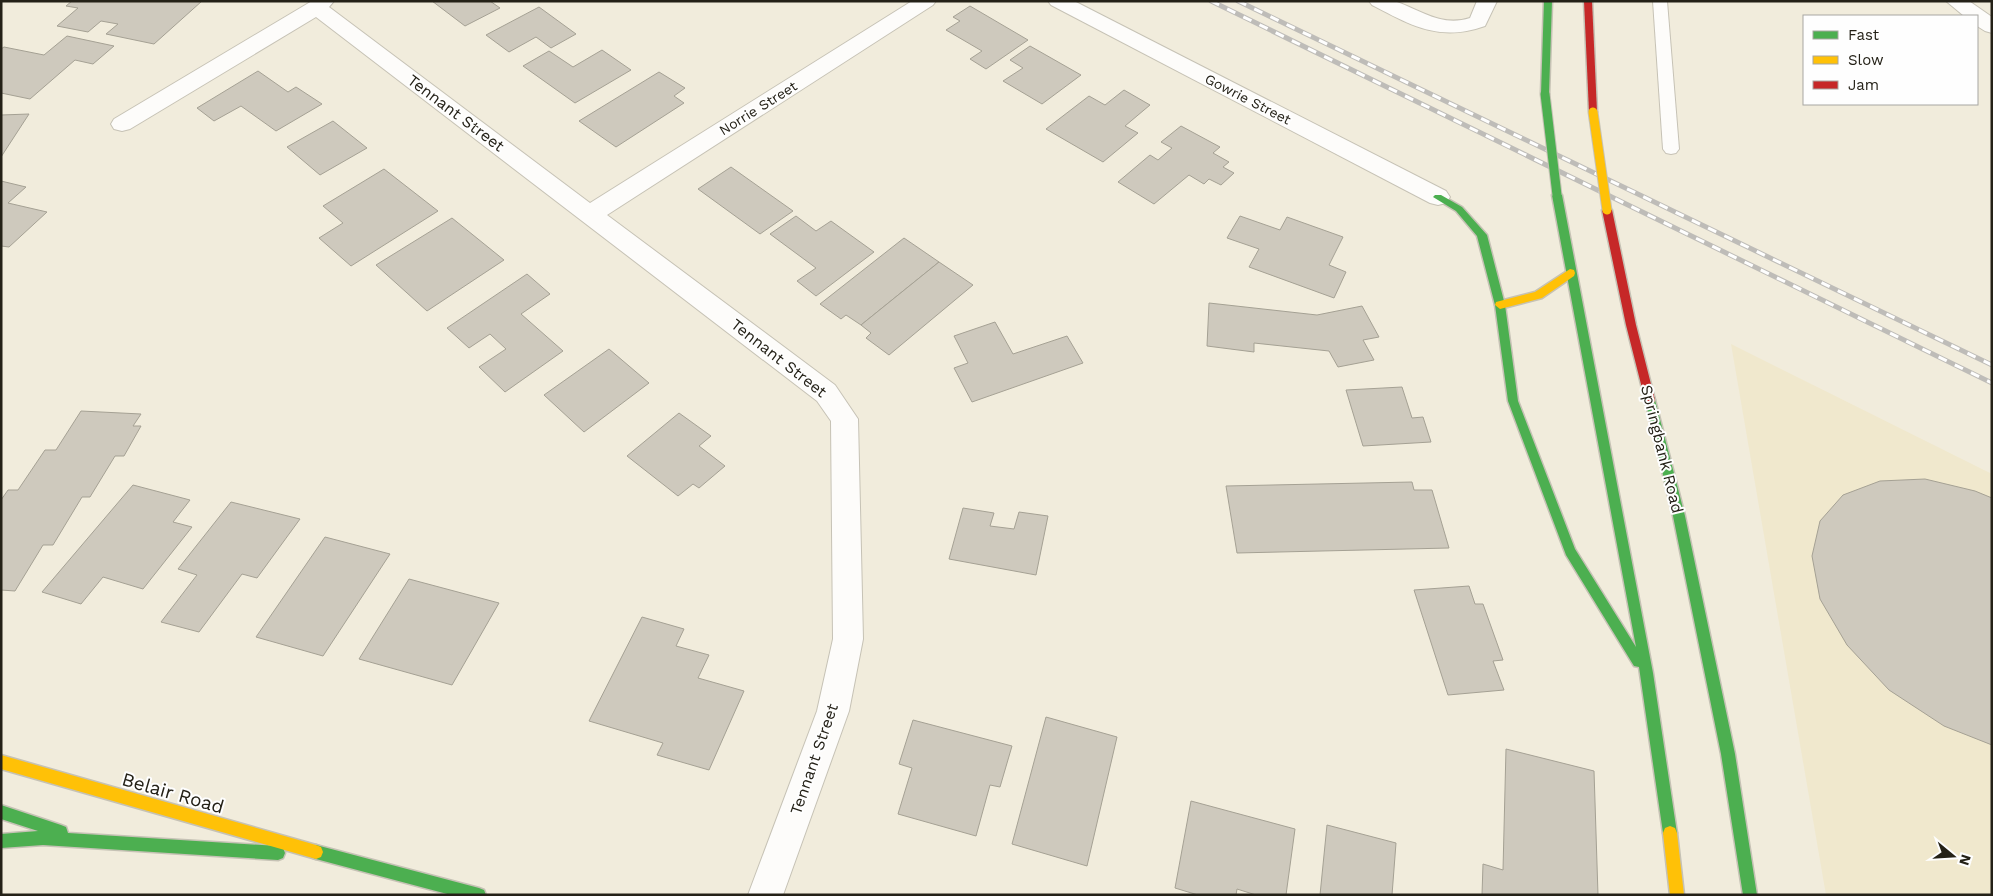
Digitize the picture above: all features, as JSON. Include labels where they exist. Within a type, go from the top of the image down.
[{"type":"main road","points":[[1548,1],[1545,94],[1557,195],[1662,764],[1677,895]]},
{"type":"main road","name":"Springbank Road","points":[[1588,1],[1593,112],[1607,210],[1631,325],[1684,545],[1728,754],[1750,895]]},
{"type":"main road","points":[[1438,197],[1459,209],[1482,236],[1500,304],[1512,401],[1570,551],[1646,674]]},
{"type":"main road","points":[[1500,304],[1538,295],[1570,273]]},
{"type":"main road","name":"Belair Road","points":[[1,762],[334,857],[479,895]]},
{"type":"main road","points":[[1,812],[86,840]]},
{"type":"main road","name":"Belair Road","points":[[1,841],[43,838],[86,840],[334,857]]},
{"type":"street","name":"Norrie Street","points":[[590,214],[926,1]]},
{"type":"street","name":"Gowrie Street","points":[[1058,1],[1438,197]]},
{"type":"street","points":[[1379,1],[1430,26],[1466,28],[1478,22],[1487,1]]},
{"type":"street","points":[[1956,1],[1975,15]]},
{"type":"street","name":"Tennant Street","points":[[122,124],[320,5],[590,214],[826,393],[844,419],[848,639],[833,711],[765,895]]},
{"type":"street","points":[[1978,17],[1992,27]]},
{"type":"lane","points":[[1660,1],[1671,148]]},
{"type":"shaded area","points":[[1731,344],[1992,474],[1992,895],[1826,895]]},
{"type":"building","points":[[72,1],[202,1],[154,44],[106,34],[118,24],[101,21],[88,32],[57,26],[78,8],[66,6]]},
{"type":"building","points":[[432,1],[490,1],[500,8],[465,26]]},
{"type":"building","points":[[970,6],[1028,40],[986,69],[970,59],[982,51],[946,30],[960,21],[953,17]]},
{"type":"building","points":[[539,7],[576,34],[551,48],[536,37],[509,52],[486,35]]},
{"type":"building","points":[[67,36],[114,46],[93,64],[75,60],[30,99],[1,93],[1,49],[4,47],[44,55]]},
{"type":"building","points":[[1030,46],[1081,75],[1042,104],[1003,81],[1023,68],[1010,60]]},
{"type":"building","points":[[602,50],[631,70],[575,103],[523,66],[549,51],[573,67]]},
{"type":"building","points":[[258,71],[288,92],[296,87],[322,104],[276,131],[241,106],[214,121],[197,108]]},
{"type":"building","points":[[659,72],[685,88],[674,96],[684,103],[616,147],[579,121]]},
{"type":"building","points":[[1124,90],[1150,105],[1125,126],[1138,133],[1103,162],[1046,129],[1089,96],[1105,105]]},
{"type":"building","points":[[29,114],[1,157],[1,115]]},
{"type":"building","points":[[333,121],[367,148],[320,175],[287,147]]},
{"type":"building","points":[[1181,126],[1220,147],[1213,153],[1229,162],[1223,167],[1234,173],[1221,185],[1209,179],[1204,184],[1189,175],[1154,204],[1118,182],[1150,155],[1158,160],[1172,148],[1161,142]]},
{"type":"building","points":[[731,167],[793,211],[760,234],[698,189]]},
{"type":"building","points":[[384,169],[438,211],[351,266],[319,238],[343,223],[323,206]]},
{"type":"building","points":[[1,181],[26,187],[8,203],[47,212],[9,247],[1,246]]},
{"type":"building","points":[[796,216],[816,231],[831,221],[874,252],[816,296],[797,281],[816,268],[770,234]]},
{"type":"building","points":[[1240,216],[1280,230],[1287,217],[1343,237],[1329,265],[1346,272],[1334,298],[1249,267],[1259,249],[1227,238]]},
{"type":"building","points":[[452,218],[504,260],[427,311],[376,265]]},
{"type":"building","points":[[904,238],[939,262],[861,325],[846,315],[841,319],[820,304]]},
{"type":"building","points":[[939,262],[973,285],[889,355],[866,338],[871,333],[861,325]]},
{"type":"building","points":[[527,274],[550,294],[521,314],[563,351],[505,392],[479,367],[506,349],[490,334],[469,348],[447,328]]},
{"type":"building","points":[[1209,303],[1317,315],[1362,306],[1379,337],[1363,340],[1374,360],[1338,367],[1329,351],[1254,343],[1254,352],[1207,346]]},
{"type":"building","points":[[995,322],[1013,354],[1067,336],[1083,363],[972,402],[954,368],[968,363],[954,336]]},
{"type":"building","points":[[609,349],[649,383],[584,432],[544,395]]},
{"type":"building","points":[[1402,387],[1412,418],[1423,417],[1431,442],[1363,446],[1346,390]]},
{"type":"building","points":[[81,411],[141,414],[133,426],[141,426],[124,456],[115,456],[90,497],[82,497],[53,545],[43,545],[15,591],[1,590],[1,500],[8,490],[18,490],[45,450],[56,450]]},
{"type":"building","points":[[679,413],[711,436],[699,446],[725,466],[699,488],[693,484],[678,496],[627,456]]},
{"type":"building","points":[[1925,479],[1975,491],[1992,498],[1992,745],[1944,726],[1889,690],[1847,645],[1820,599],[1812,556],[1820,521],[1843,495],[1880,481]]},
{"type":"building","points":[[1412,482],[1414,490],[1432,490],[1449,548],[1237,553],[1226,486]]},
{"type":"building","points":[[133,485],[190,500],[173,522],[192,527],[143,589],[103,577],[81,604],[42,592]]},
{"type":"building","points":[[231,502],[300,519],[257,578],[242,574],[199,632],[161,622],[197,575],[178,569]]},
{"type":"building","points":[[963,508],[994,513],[990,526],[1014,529],[1019,512],[1048,516],[1036,575],[949,559]]},
{"type":"building","points":[[325,537],[390,554],[323,656],[256,637]]},
{"type":"building","points":[[409,579],[499,603],[452,685],[359,659]]},
{"type":"building","points":[[1469,586],[1475,604],[1483,604],[1503,660],[1493,661],[1504,690],[1448,695],[1414,590]]},
{"type":"building","points":[[642,617],[684,629],[676,646],[709,655],[698,678],[744,691],[709,770],[657,755],[663,743],[589,721]]},
{"type":"building","points":[[1046,717],[1117,737],[1087,866],[1012,844]]},
{"type":"building","points":[[913,720],[1012,746],[1000,787],[990,785],[976,836],[898,814],[912,768],[899,764]]},
{"type":"building","points":[[1506,749],[1594,771],[1598,895],[1482,895],[1483,864],[1503,870]]},
{"type":"building","points":[[1191,801],[1295,829],[1286,895],[1256,895],[1237,889],[1236,895],[1198,895],[1175,888]]},
{"type":"building","points":[[1327,825],[1396,843],[1392,895],[1320,895]]},
{"type":"railway","points":[[1211,1],[1992,383]]},
{"type":"railway","points":[[1238,1],[1992,365]]},
{"type":"traffic: fast","points":[[1545,94],[1548,1]]},
{"type":"traffic: fast","points":[[1545,94],[1557,195]]},
{"type":"traffic: fast","points":[[1557,195],[1647,673],[1670,833]]},
{"type":"traffic: fast","points":[[1438,197],[1459,209],[1482,235],[1500,305],[1513,401],[1570,551],[1638,662]]},
{"type":"traffic: fast","points":[[1650,400],[1679,516],[1728,754],[1750,895]]},
{"type":"traffic: fast","points":[[1,812],[61,832]]},
{"type":"traffic: fast","points":[[1,841],[43,838],[278,853]]},
{"type":"traffic: fast","points":[[316,852],[479,895]]},
{"type":"traffic: slow","points":[[1593,112],[1607,210]]},
{"type":"traffic: slow","points":[[1500,305],[1538,295],[1570,273]]},
{"type":"traffic: slow","points":[[1,762],[316,852]]},
{"type":"traffic: slow","points":[[1670,833],[1677,895]]},
{"type":"traffic: jam","points":[[1588,1],[1593,112]]},
{"type":"traffic: jam","points":[[1607,210],[1631,325],[1650,400]]}]
